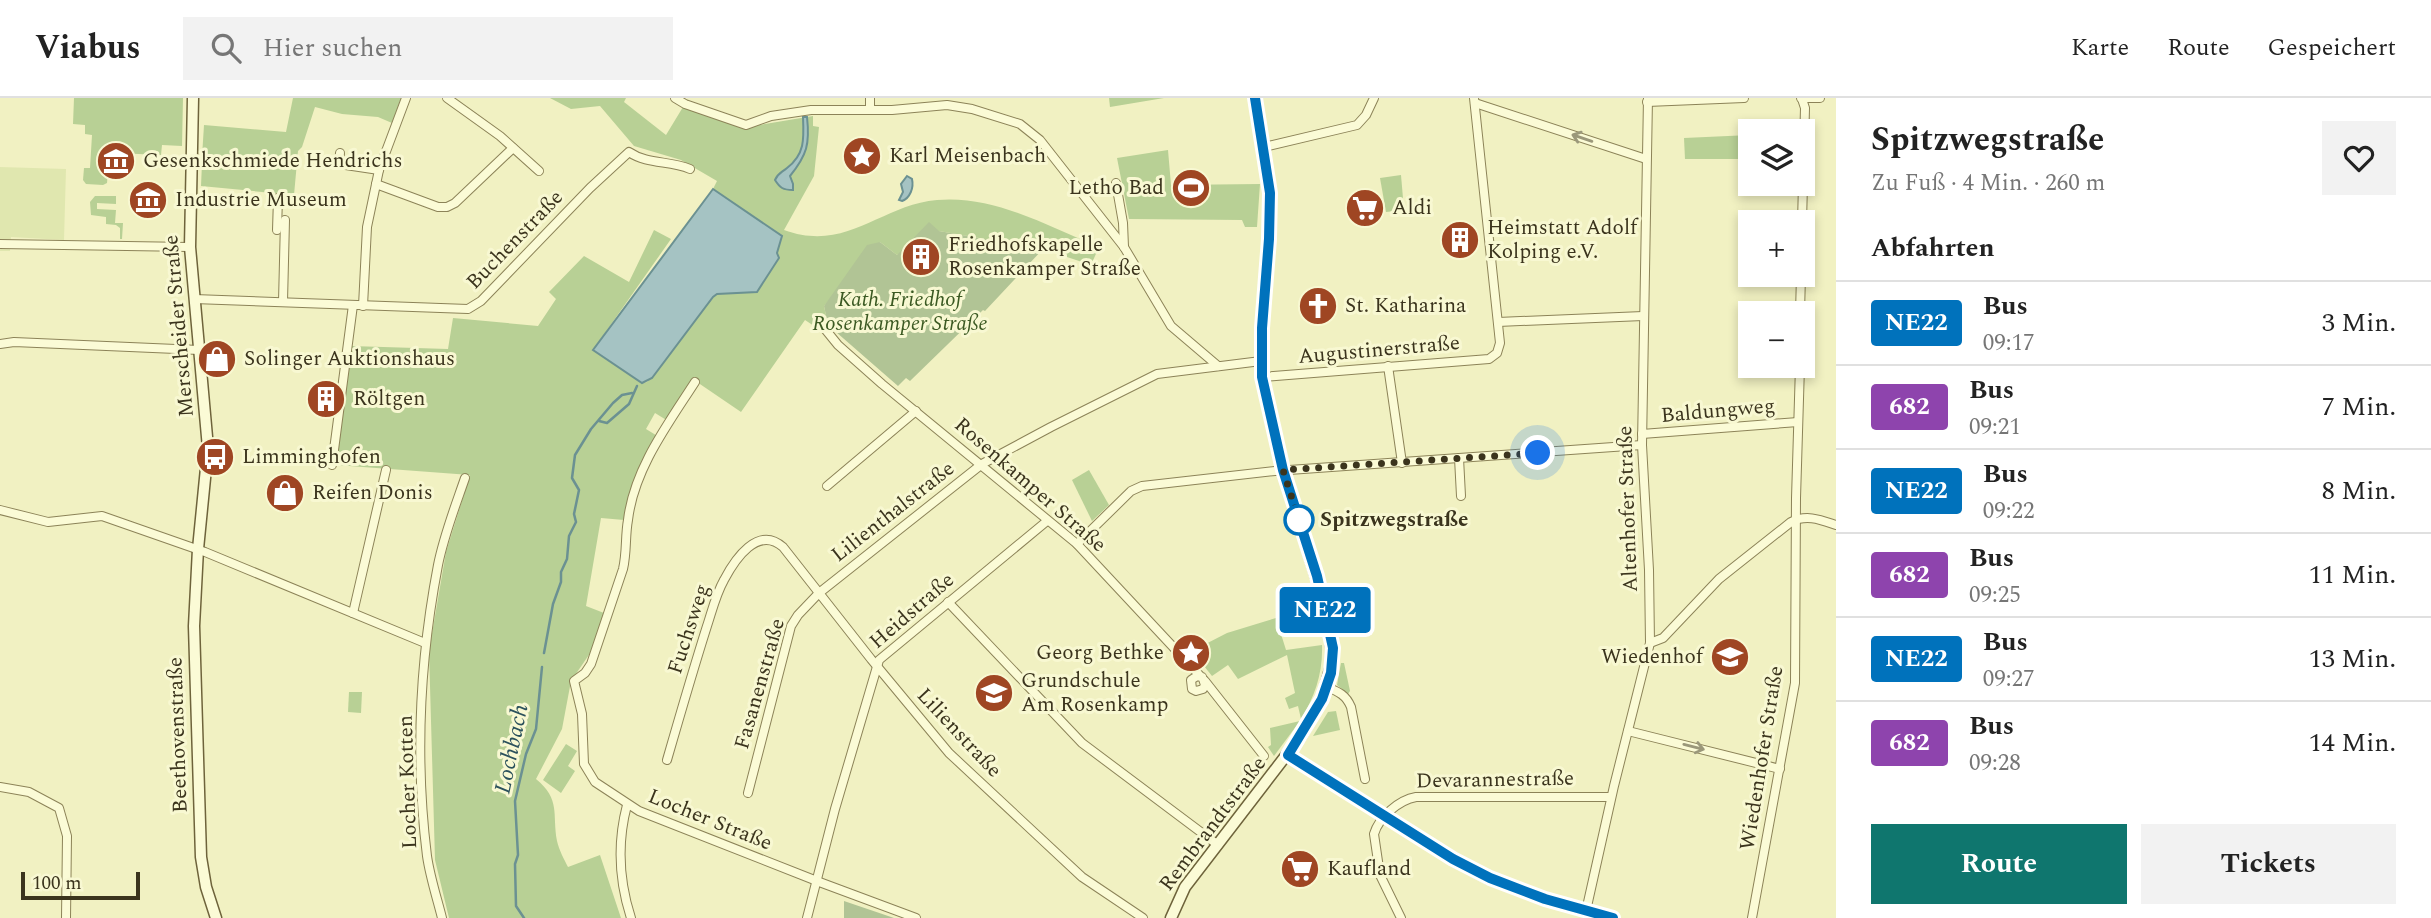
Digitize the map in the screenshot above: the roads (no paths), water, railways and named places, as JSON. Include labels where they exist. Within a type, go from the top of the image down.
[{"type":"main road","name":"Merscheider Straße","points":[[193,98],[190,247],[208,448],[198,550]]},
{"type":"main road","name":"Rembrandtstraße","points":[[1171,918],[1185,887],[1288,755],[1319,707],[1333,659],[1317,576],[1283,470],[1262,377],[1270,193],[1255,98]]},
{"type":"main road","name":"Beethovenstraße","points":[[198,550],[194,664],[200,852],[206,887],[216,918]]},
{"type":"main road","points":[[1288,755],[1453,859],[1490,878],[1545,899],[1613,918]]},
{"type":"street","points":[[363,306],[364,247],[376,184],[406,98]]},
{"type":"street","points":[[447,98],[539,171]]},
{"type":"street","points":[[675,98],[746,125],[771,116],[811,110],[870,110],[947,105],[972,109],[1020,124],[1034,135],[1124,247],[1171,326],[1219,366]]},
{"type":"street","points":[[870,98],[870,110]]},
{"type":"street","points":[[966,98],[972,109]]},
{"type":"street","points":[[1264,148],[1357,125],[1366,115],[1374,98]]},
{"type":"street","points":[[1647,100],[1744,98]]},
{"type":"street","points":[[1802,210],[1805,108],[1801,98],[1820,98]]},
{"type":"street","name":"Altenhofer Straße","points":[[1586,911],[1611,797],[1650,643],[1649,560],[1642,445],[1647,100]]},
{"type":"street","points":[[1643,316],[1498,323],[1474,101],[1646,159]]},
{"type":"street","points":[[376,184],[438,207],[447,207],[455,203],[513,148]]},
{"type":"street","name":"Buchenstraße","points":[[194,299],[455,309],[474,307],[590,188],[629,152],[645,160],[690,169]]},
{"type":"street","points":[[340,153],[339,164],[379,170]]},
{"type":"street","points":[[1116,183],[1124,247]]},
{"type":"street","points":[[278,198],[283,302]]},
{"type":"street","points":[[281,230],[285,220]]},
{"type":"street","points":[[266,230],[281,230]]},
{"type":"street","points":[[0,243],[190,247]]},
{"type":"street","points":[[332,465],[354,305]]},
{"type":"street","name":"Augustinerstraße","points":[[1262,377],[1489,359],[1497,353],[1500,342],[1498,323]]},
{"type":"street","name":"Rosenkamper Straße","points":[[825,329],[838,345],[1077,544],[1203,679],[1264,756]]},
{"type":"street","points":[[0,344],[14,342],[199,350]]},
{"type":"street","name":"Lilienthalstraße","points":[[819,593],[982,464],[1157,374],[1261,361]]},
{"type":"street","points":[[1388,366],[1402,463]]},
{"type":"street","name":"Wiedenhofer Straße","points":[[1752,918],[1795,683],[1800,378]]},
{"type":"street","name":"Locher Straße","points":[[695,382],[646,463],[628,520],[623,569],[588,670],[574,681],[582,714],[582,754],[586,772],[595,782],[628,805],[916,918]]},
{"type":"street","points":[[827,486],[916,411]]},
{"type":"street","name":"Baldungweg","points":[[1642,434],[1798,422]]},
{"type":"street","points":[[1077,544],[1131,491],[1139,487],[1283,470],[1642,445]]},
{"type":"street","points":[[1459,458],[1461,496]]},
{"type":"street","points":[[353,613],[386,470]]},
{"type":"street","name":"Locher Kotten","points":[[442,918],[427,857],[422,800],[425,643],[439,564],[465,478]]},
{"type":"street","points":[[0,510],[48,522],[102,516],[198,550],[425,643]]},
{"type":"street","points":[[1650,643],[1663,638],[1735,565],[1796,519],[1813,518],[1836,525]]},
{"type":"street","name":"Heidstraße","points":[[807,918],[876,666],[881,658],[1047,521]]},
{"type":"street","name":"Fuchsweg","points":[[667,760],[723,580],[756,541],[765,539],[778,542]]},
{"type":"street","name":"Lilienstraße","points":[[778,542],[942,746],[1082,877],[1143,918]]},
{"type":"street","name":"Fasanenstraße","points":[[748,793],[791,626],[819,593]]},
{"type":"street","points":[[948,602],[1082,743],[1218,845]]},
{"type":"street","points":[[1327,687],[1348,699],[1364,779]]},
{"type":"street","points":[[1628,731],[1780,769]]},
{"type":"street","points":[[0,787],[29,792],[59,808],[67,836],[66,918]]},
{"type":"street","name":"Devarannestraße","points":[[1386,816],[1404,800],[1416,797],[1611,797]]},
{"type":"street","points":[[628,805],[623,819],[620,866],[621,884],[631,918]]},
{"type":"street","points":[[1386,816],[1375,829],[1374,842],[1380,876],[1401,918]]},
{"type":"water","points":[[803,117],[807,117],[806,149],[790,176],[793,190],[787,190],[780,187],[775,180],[793,163],[800,152]]},
{"type":"water","points":[[907,176],[912,179],[912,189],[902,201],[899,200],[903,192],[901,184]]},
{"type":"water","points":[[713,189],[782,236],[777,253],[779,258],[757,292],[717,294],[713,297],[652,378],[642,383],[593,350]]},
{"type":"waterway","name":"Lochbach","points":[[599,421],[607,423],[629,404],[637,386]]},
{"type":"waterway","name":"Lochbach","points":[[544,653],[553,604],[567,559],[569,536],[576,522],[574,514],[579,490],[572,478],[575,455],[591,429],[613,403],[622,395],[632,393]]},
{"type":"waterway","name":"Lochbach","points":[[524,918],[516,906],[515,864],[518,855],[515,801],[526,754],[536,729],[542,667]]},
{"type":"place","name":"Karl Meisenbach","points":[[862,156]]},
{"type":"place","name":"Gesenkschmiede Hendrichs","points":[[116,161]]},
{"type":"place","name":"Letho Bad","points":[[1191,188]]},
{"type":"place","name":"Industrie Museum","points":[[148,200]]},
{"type":"place","name":"Aldi","points":[[1365,208]]},
{"type":"place","name":"Heimstatt Adolf Kolping e.V.","points":[[1460,240]]},
{"type":"place","name":"Friedhofskapelle Rosenkamper Straße","points":[[921,257]]},
{"type":"place","name":"St. Katharina","points":[[1318,306]]},
{"type":"place","name":"Solinger Auktionshaus","points":[[217,359]]},
{"type":"place","name":"Röltgen","points":[[326,399]]},
{"type":"place","name":"Limminghofen","points":[[215,457]]},
{"type":"place","name":"Reifen Donis","points":[[285,493]]},
{"type":"place","name":"Spitzwegstraße","points":[[1299,520]]},
{"type":"place","name":"Georg Bethke","points":[[1191,653]]},
{"type":"place","name":"Wiedenhof","points":[[1730,657]]},
{"type":"place","name":"Grundschule Am Rosenkamp","points":[[994,693]]},
{"type":"place","name":"Kaufland","points":[[1300,869]]},
{"type":"park label","name":"Kath. Friedhof Rosenkamper Straße","points":[[900,312]]}]
